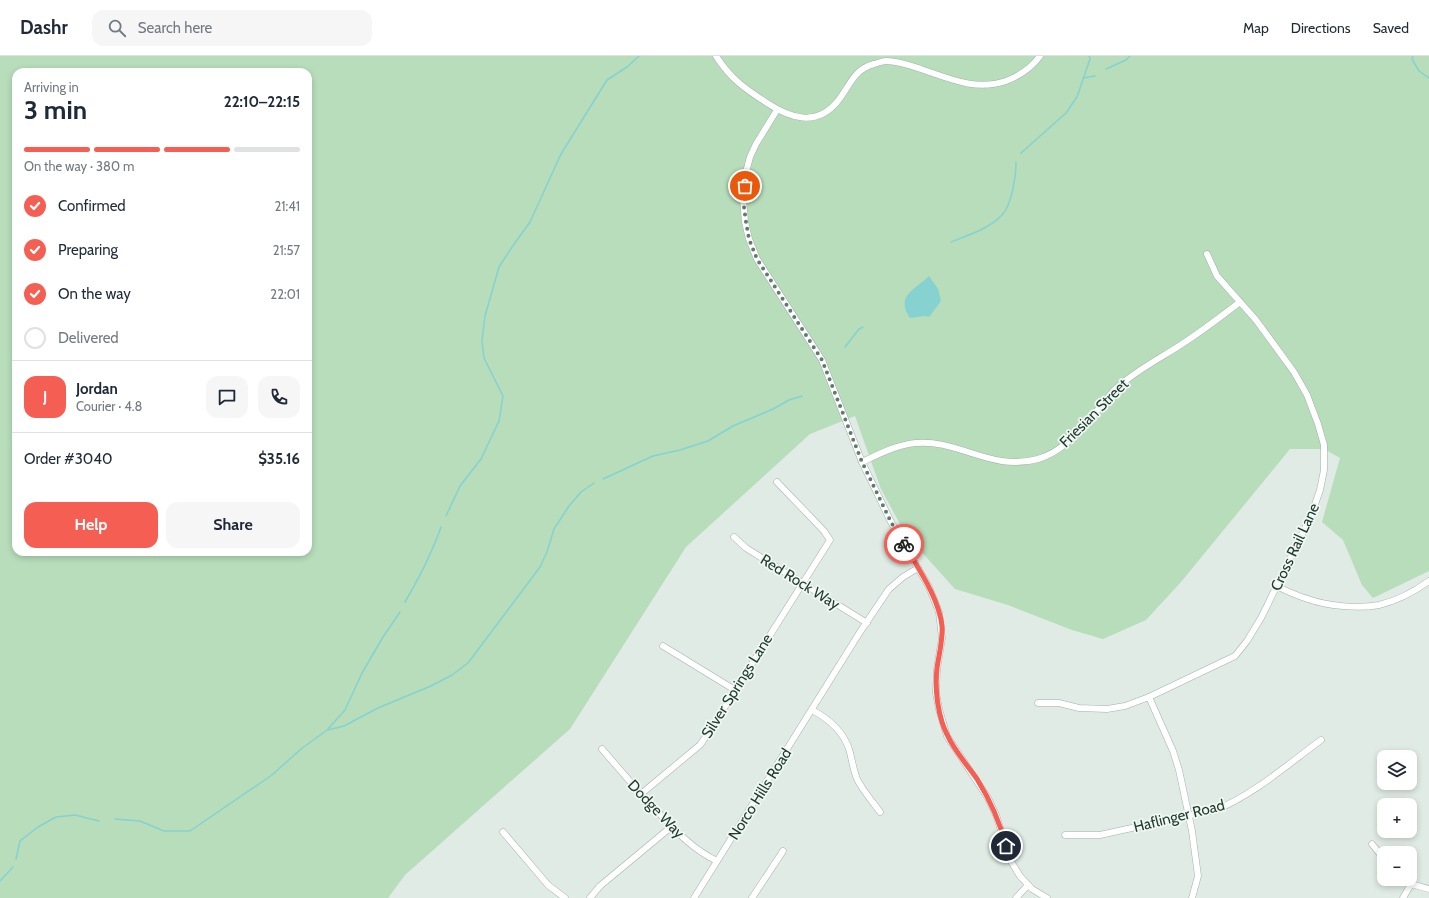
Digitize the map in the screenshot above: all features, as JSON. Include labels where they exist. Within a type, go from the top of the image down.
[{"type":"street","points":[[716,56],[724,69],[739,84],[777,110],[801,118],[811,118],[825,112],[837,102],[850,81],[858,72],[868,66],[884,61],[902,63],[956,81],[980,86],[999,83],[1011,79],[1023,73],[1040,56]]},
{"type":"street","points":[[777,110],[756,144],[750,156],[746,172],[743,199],[749,239],[757,259],[822,360],[862,462],[891,522],[929,587],[934,599],[942,626],[936,693],[942,723],[947,736],[988,798],[996,815],[1012,863],[1020,876],[1032,889],[1047,898]]},
{"type":"street","name":"Cross Rail Lane","points":[[1038,703],[1059,703],[1079,708],[1106,709],[1125,706],[1149,697],[1235,656],[1247,641],[1261,618],[1314,510],[1324,470],[1324,445],[1307,395],[1294,372],[1260,326],[1217,276],[1207,254]]},
{"type":"street","name":"Friesian Street","points":[[862,462],[900,446],[917,443],[934,444],[1000,462],[1019,462],[1037,459],[1052,454],[1064,446],[1079,431],[1117,387],[1139,371],[1189,340],[1240,302]]},
{"type":"street","name":"Silver Springs Lane","points":[[641,794],[700,745],[830,540],[824,531],[777,482]]},
{"type":"street","name":"Red Rock Way","points":[[734,537],[746,548],[867,623]]},
{"type":"street","name":"Norco Hills Road","points":[[694,898],[860,632],[889,589],[918,568]]},
{"type":"street","points":[[1276,586],[1309,600],[1335,605],[1359,607],[1386,603],[1415,590],[1429,581]]},
{"type":"street","points":[[664,646],[735,690]]},
{"type":"street","points":[[1149,697],[1173,751],[1179,770],[1196,854],[1198,876],[1192,898]]},
{"type":"street","points":[[812,710],[833,724],[842,735],[849,749],[852,764],[859,783],[880,812]]},
{"type":"street","name":"Haflinger Road","points":[[1065,835],[1100,835],[1218,809],[1235,802],[1322,740]]},
{"type":"street","name":"Dodge Way","points":[[602,749],[671,827],[692,846],[717,862]]},
{"type":"street","points":[[590,898],[600,886],[671,827]]},
{"type":"street","points":[[504,832],[548,885],[565,898]]},
{"type":"street","points":[[1372,844],[1377,850]]},
{"type":"street","points":[[752,898],[783,851]]},
{"type":"street","points":[[1016,898],[1028,885]]},
{"type":"street","points":[[1403,898],[1410,886]]},
{"type":"street","points":[[1417,886],[1429,889]]},
{"type":"green space","points":[[0,56],[1429,56],[1429,571],[1373,598],[1362,585],[1343,540],[1322,522],[1340,458],[1324,449],[1290,449],[1181,582],[1146,620],[1103,639],[1072,630],[1008,605],[955,589],[918,548],[906,529],[900,524],[881,489],[855,416],[810,434],[686,547],[570,729],[405,875],[388,898],[0,898]]},
{"type":"water","points":[[929,276],[938,289],[941,301],[929,317],[924,316],[910,318],[906,310],[906,298],[913,289]]},
{"type":"waterway","points":[[446,516],[460,486],[481,459],[499,421],[503,396],[484,358],[482,341],[485,316],[499,267],[530,222],[561,154],[607,80],[627,67],[639,56]]},
{"type":"waterway","points":[[1021,153],[1066,113],[1077,97],[1090,59],[1089,56]]},
{"type":"waterway","points":[[1106,69],[1126,60],[1130,56]]},
{"type":"waterway","points":[[1413,56],[1412,59],[1419,71],[1429,78]]},
{"type":"waterway","points":[[1083,78],[1095,76]]},
{"type":"waterway","points":[[951,242],[985,228],[1002,215],[1011,197],[1016,162]]},
{"type":"waterway","points":[[845,347],[859,329],[863,327]]},
{"type":"waterway","points":[[603,479],[653,456],[680,450],[708,441],[733,426],[773,409],[789,400],[802,396]]},
{"type":"waterway","points":[[328,730],[344,726],[378,708],[431,686],[452,675],[468,663],[540,567],[547,552],[554,529],[569,506],[581,492],[594,483]]},
{"type":"waterway","points":[[405,602],[425,565],[441,527]]},
{"type":"waterway","points":[[115,819],[140,821],[164,831],[190,831],[272,775],[301,749],[327,730],[345,710],[362,673],[383,637],[400,612]]},
{"type":"waterway","points":[[16,859],[20,841],[38,827],[56,817],[75,815],[99,821]]},
{"type":"waterway","points":[[0,881],[13,867]]},
{"type":"way so far","points":[[745,186],[743,199],[746,222],[749,239],[757,259],[822,360],[862,462],[891,522],[904,544]]},
{"type":"route","points":[[904,544],[929,587],[939,612],[942,626],[936,693],[942,723],[947,736],[988,798],[1002,829],[1006,846]]}]
